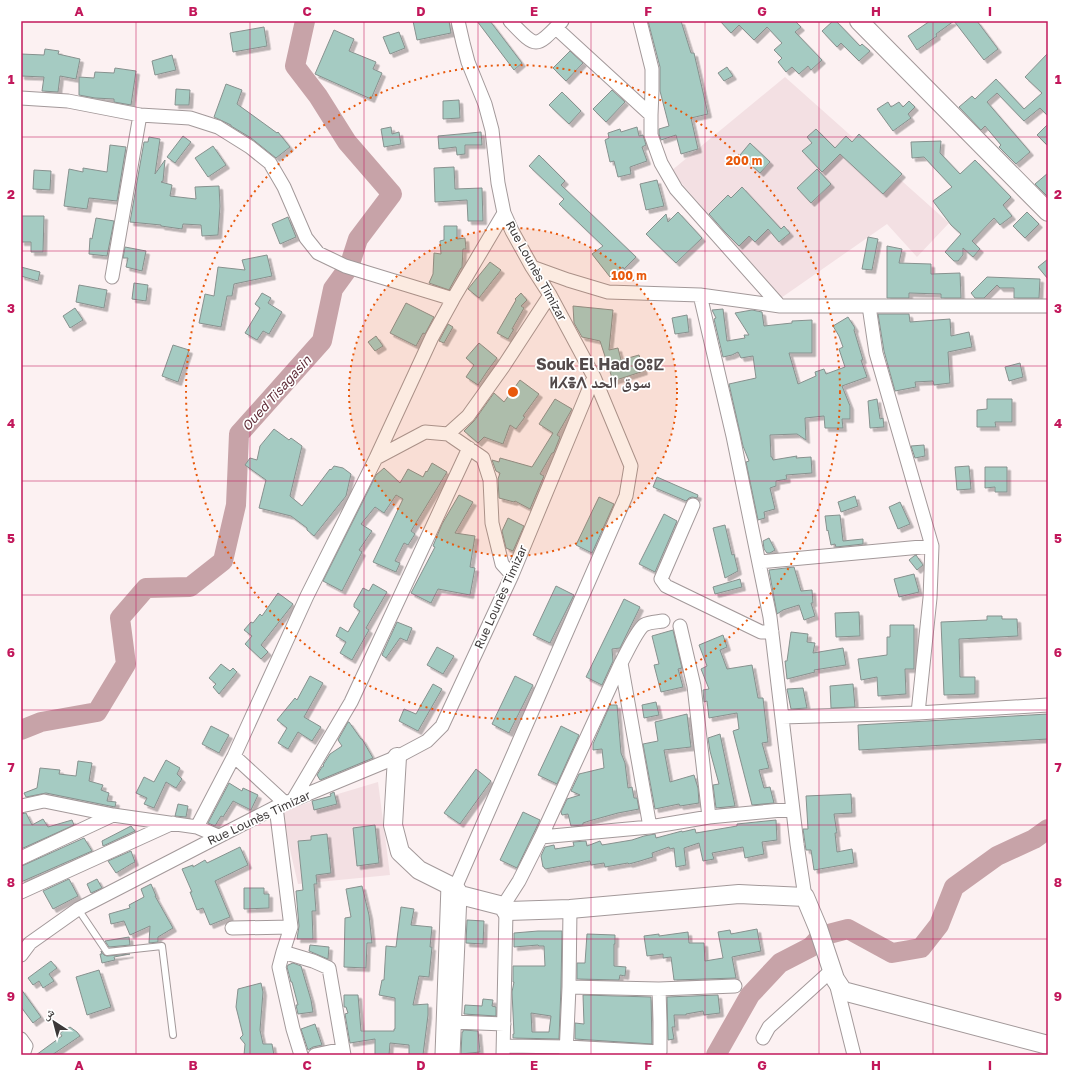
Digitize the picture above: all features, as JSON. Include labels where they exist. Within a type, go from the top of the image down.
[{"type":"street","name":"Rue Lounès Timizar","points":[[21,955],[30,943],[78,909],[285,803],[397,757],[427,741],[442,726],[512,575],[594,377],[550,294],[532,267],[512,231],[504,213],[498,183],[492,130],[485,104],[468,62],[458,21]]},
{"type":"street","points":[[510,21],[532,42],[538,43],[544,40],[559,24],[651,115]]},
{"type":"street","points":[[640,21],[652,69],[651,135],[661,163],[676,189],[780,306]]},
{"type":"street","points":[[859,21],[1048,212]]},
{"type":"street","points":[[21,98],[68,101],[140,115],[190,118],[218,127],[250,147],[270,163],[284,187],[306,238],[318,252],[345,266],[453,298]]},
{"type":"street","points":[[112,278],[140,115]]},
{"type":"street","points":[[197,827],[234,756],[307,596],[376,458],[432,338],[453,298],[504,213]]},
{"type":"street","points":[[532,267],[608,292],[700,295],[780,306],[1048,306]]},
{"type":"street","points":[[448,434],[468,416],[503,367],[550,294]]},
{"type":"street","points":[[700,295],[733,436],[770,617],[796,844],[805,897],[818,928],[833,975],[854,1055]]},
{"type":"street","points":[[869,306],[876,353],[932,546],[930,598],[918,713]]},
{"type":"street","points":[[442,1055],[454,889],[626,496],[631,466],[594,377]]},
{"type":"street","points":[[376,458],[425,432],[448,434],[483,458],[490,480],[492,523],[502,564],[512,575]]},
{"type":"street","points":[[301,1055],[293,1029],[279,967],[291,927],[285,803],[351,702],[469,448]]},
{"type":"street","points":[[693,505],[661,579],[666,586],[761,632],[772,632]]},
{"type":"street","points":[[759,562],[932,546]]},
{"type":"street","points":[[660,989],[660,1052],[503,1050],[504,908],[541,837],[621,663],[644,625],[652,622],[663,621]]},
{"type":"street","points":[[680,626],[694,686],[709,817]]},
{"type":"street","points":[[621,663],[650,827]]},
{"type":"street","points":[[782,718],[918,713],[1048,705]]},
{"type":"street","points":[[234,756],[285,803]]},
{"type":"street","points":[[397,757],[392,825],[400,852],[419,870],[454,889],[504,908],[570,909],[739,894],[805,897]]},
{"type":"street","points":[[21,806],[44,801],[113,815],[197,827],[218,836]]},
{"type":"street","points":[[541,837],[650,827],[709,817],[792,809]]},
{"type":"street","points":[[21,858],[113,815]]},
{"type":"street","points":[[21,892],[173,823]]},
{"type":"street","points":[[453,1055],[454,889]]},
{"type":"street","points":[[567,1051],[570,987],[570,909]]},
{"type":"street","points":[[232,928],[291,927]]},
{"type":"street","points":[[283,952],[329,968],[343,1052],[315,1055]]},
{"type":"street","points":[[763,1038],[769,1027],[833,975]]},
{"type":"street","points":[[833,975],[843,991],[1048,1045]]},
{"type":"street","points":[[570,987],[660,989],[735,986]]},
{"type":"street","points":[[454,1022],[504,1024]]},
{"type":"street","points":[[21,1039],[26,1046],[23,1055]]},
{"type":"lane","points":[[78,909],[106,952],[162,946],[173,1035]]},
{"type":"shaded area","points":[[785,77],[949,223],[917,257],[887,224],[781,298],[671,171]]},
{"type":"shaded area","points":[[378,782],[390,875],[298,884],[281,811]]},
{"type":"building","points":[[413,21],[449,21],[451,33],[417,40]]},
{"type":"building","points":[[477,21],[490,21],[522,63],[514,70]]},
{"type":"building","points":[[648,21],[681,21],[691,53],[694,53],[708,114],[691,118],[698,149],[681,154],[676,135],[661,140],[659,129],[669,126],[660,91],[660,67]]},
{"type":"building","points":[[720,21],[795,21],[801,27],[795,32],[822,60],[811,70],[808,66],[799,74],[792,67],[786,72],[778,62],[782,58],[774,50],[782,43],[767,27],[754,40],[739,25],[731,33]]},
{"type":"building","points":[[833,21],[836,21],[860,46],[862,44],[870,51],[859,61],[841,43],[837,47],[822,31]]},
{"type":"building","points":[[930,21],[954,21],[936,34],[937,36],[917,50],[908,36]]},
{"type":"building","points":[[954,21],[977,21],[998,49],[984,60]]},
{"type":"building","points":[[264,27],[267,46],[233,52],[230,33]]},
{"type":"building","points":[[334,30],[354,39],[349,51],[376,62],[373,69],[382,73],[371,99],[315,74]]},
{"type":"building","points":[[399,32],[405,48],[390,54],[383,37]]},
{"type":"building","points":[[45,49],[59,51],[58,54],[80,59],[76,79],[60,76],[58,92],[42,91],[44,77],[21,76],[21,54],[44,55]]},
{"type":"building","points":[[570,51],[583,63],[566,81],[553,68]]},
{"type":"building","points":[[1048,53],[1048,116],[1040,108],[1024,121],[997,93],[987,102],[1030,152],[1016,164],[999,147],[1001,145],[985,126],[981,130],[959,107],[972,96],[975,99],[996,79],[1024,109],[1042,93],[1025,77]]},
{"type":"building","points":[[172,55],[176,70],[155,75],[152,61]]},
{"type":"building","points":[[727,67],[733,76],[724,81],[718,73]]},
{"type":"building","points":[[115,68],[136,71],[131,105],[114,102],[114,99],[79,95],[79,77],[94,78],[95,72],[114,73]]},
{"type":"building","points":[[226,84],[242,90],[237,104],[277,133],[278,132],[290,147],[276,158],[251,138],[231,125],[214,117]]},
{"type":"building","points":[[176,89],[190,90],[189,105],[175,105]]},
{"type":"building","points":[[612,90],[625,102],[606,122],[593,109]]},
{"type":"building","points":[[562,92],[581,111],[569,124],[549,105]]},
{"type":"building","points":[[459,100],[460,118],[443,119],[443,101]]},
{"type":"building","points":[[909,101],[915,107],[908,114],[911,118],[893,131],[877,109],[888,102],[891,107],[899,102],[903,107]]},
{"type":"building","points":[[1048,124],[1048,146],[1037,135]]},
{"type":"building","points":[[391,127],[392,134],[399,132],[401,144],[384,147],[381,129]]},
{"type":"building","points":[[637,127],[639,136],[643,135],[646,145],[642,147],[647,161],[630,167],[631,174],[618,177],[614,161],[610,162],[605,140],[609,138],[608,133],[620,129],[621,132]]},
{"type":"building","points":[[816,129],[835,148],[846,136],[852,142],[859,134],[902,174],[883,194],[840,154],[822,172],[802,151],[812,143],[807,137]]},
{"type":"building","points":[[481,132],[482,145],[465,145],[465,154],[457,155],[456,147],[439,149],[438,136]]},
{"type":"building","points":[[183,136],[191,142],[175,163],[167,157]]},
{"type":"building","points":[[149,137],[160,139],[155,174],[165,160],[163,181],[161,182],[172,185],[170,196],[196,199],[195,187],[219,186],[220,206],[218,235],[202,236],[201,225],[183,224],[182,229],[130,222],[144,142],[148,142]]},
{"type":"building","points":[[941,141],[940,153],[960,174],[975,160],[1011,197],[1003,205],[1012,216],[1000,225],[994,218],[972,241],[980,249],[973,257],[963,248],[963,255],[958,261],[954,261],[945,252],[961,234],[951,225],[933,201],[952,187],[924,157],[912,158],[911,142]]},
{"type":"building","points":[[750,143],[770,162],[760,173],[740,155]]},
{"type":"building","points":[[110,145],[126,147],[117,201],[89,198],[87,209],[64,206],[69,169],[83,172],[83,168],[107,172]]},
{"type":"building","points":[[213,146],[226,165],[208,177],[195,158]]},
{"type":"building","points":[[539,155],[565,181],[561,185],[636,257],[624,269],[623,267],[610,277],[592,254],[603,246],[559,204],[564,199],[529,166]]},
{"type":"building","points":[[454,167],[455,189],[482,188],[483,221],[468,221],[467,200],[435,202],[434,168]]},
{"type":"building","points":[[817,169],[831,184],[811,203],[797,188]]},
{"type":"building","points":[[34,170],[51,171],[50,190],[33,189]]},
{"type":"building","points":[[1048,173],[1048,196],[1047,196],[1035,184]]},
{"type":"building","points":[[657,180],[664,206],[646,210],[640,184]]},
{"type":"building","points":[[742,187],[781,229],[784,226],[790,233],[779,242],[768,229],[755,242],[749,236],[739,246],[709,214],[728,195],[731,198]]},
{"type":"building","points":[[678,212],[702,238],[676,263],[646,234],[666,214],[668,222]]},
{"type":"building","points":[[1027,212],[1039,224],[1025,238],[1013,226]]},
{"type":"building","points":[[21,216],[44,216],[43,252],[31,252],[31,242],[21,242]]},
{"type":"building","points":[[288,217],[296,237],[280,244],[272,224]]},
{"type":"building","points":[[96,218],[114,221],[107,256],[89,254],[90,238],[92,239]]},
{"type":"building","points":[[444,226],[457,226],[457,239],[465,238],[466,249],[463,249],[462,268],[449,290],[429,283],[433,274],[434,253],[441,254],[440,241],[444,240]]},
{"type":"building","points":[[868,237],[878,239],[872,270],[862,269]]},
{"type":"building","points":[[887,246],[902,249],[899,263],[931,264],[931,274],[960,273],[961,298],[941,298],[941,294],[909,293],[909,298],[887,298]]},
{"type":"building","points":[[125,247],[146,251],[142,271],[126,267],[128,258],[123,258]]},
{"type":"building","points":[[267,255],[272,276],[234,284],[232,296],[227,296],[221,327],[199,323],[205,294],[214,296],[218,267],[245,270],[242,260]]},
{"type":"building","points":[[1048,259],[1048,279],[1038,267]]},
{"type":"building","points":[[490,262],[501,270],[479,298],[468,289]]},
{"type":"building","points":[[21,267],[40,272],[38,281],[21,276]]},
{"type":"building","points":[[987,277],[1040,279],[1039,298],[1014,298],[1014,288],[1000,288],[997,285],[984,298],[975,298],[971,293]]},
{"type":"building","points":[[134,283],[148,285],[146,301],[132,299]]},
{"type":"building","points":[[79,285],[107,290],[104,308],[76,302]]},
{"type":"building","points":[[262,293],[271,298],[268,303],[282,312],[269,334],[263,331],[257,340],[245,333],[260,308],[255,304]]},
{"type":"building","points":[[521,293],[527,300],[521,306],[524,308],[508,339],[497,333],[516,300],[515,299]]},
{"type":"building","points":[[406,303],[434,317],[425,334],[423,333],[416,346],[390,333]]},
{"type":"building","points":[[573,306],[613,310],[609,350],[618,348],[621,360],[639,355],[644,371],[613,381],[600,341],[582,337],[574,323]]},
{"type":"building","points":[[75,308],[83,320],[70,328],[63,316]]},
{"type":"building","points":[[723,309],[727,341],[745,338],[744,335],[749,335],[735,313],[752,310],[762,312],[764,326],[792,323],[792,321],[812,320],[812,353],[789,353],[798,384],[816,376],[815,372],[824,369],[826,374],[845,367],[839,349],[843,347],[833,326],[848,317],[855,328],[854,330],[863,360],[861,360],[867,377],[842,386],[850,406],[850,419],[842,419],[843,428],[825,428],[824,416],[805,418],[806,440],[797,434],[770,435],[771,457],[773,460],[797,456],[796,458],[811,457],[812,473],[786,475],[787,479],[776,481],[776,486],[770,488],[775,509],[764,512],[765,518],[758,520],[746,462],[749,461],[743,446],[729,384],[756,378],[753,356],[741,358],[738,352],[723,357],[714,319],[716,318],[712,310]]},
{"type":"building","points":[[878,314],[909,314],[910,322],[950,319],[951,336],[969,332],[972,347],[948,352],[950,383],[934,385],[933,381],[915,382],[916,387],[895,391],[884,351]]},
{"type":"building","points":[[687,315],[689,332],[675,334],[672,318]]},
{"type":"building","points":[[448,324],[453,327],[444,343],[439,341]]},
{"type":"building","points":[[376,336],[383,346],[375,351],[368,342]]},
{"type":"building","points":[[479,343],[497,358],[478,385],[466,377],[474,365],[466,358]]},
{"type":"building","points":[[173,345],[189,350],[178,382],[162,376]]},
{"type":"building","points":[[1020,363],[1023,377],[1009,381],[1005,367]]},
{"type":"building","points":[[520,380],[539,394],[523,416],[525,417],[516,429],[510,425],[503,444],[484,437],[478,443],[464,431],[474,421],[494,393],[504,402]]},
{"type":"building","points":[[555,399],[572,409],[557,435],[560,437],[554,452],[540,474],[544,476],[530,509],[515,501],[499,498],[498,479],[500,473],[496,471],[492,460],[499,462],[500,458],[532,467],[553,433],[539,424]]},
{"type":"building","points":[[877,399],[880,419],[883,418],[884,427],[870,428],[868,401]]},
{"type":"building","points":[[987,399],[1012,399],[1012,422],[995,422],[996,427],[977,427],[977,410],[987,409]]},
{"type":"building","points":[[274,429],[289,440],[291,438],[302,446],[290,496],[302,506],[330,469],[331,470],[334,466],[343,468],[351,474],[346,496],[314,536],[307,530],[307,528],[291,516],[259,508],[266,480],[245,465],[250,458],[257,460],[260,446]]},
{"type":"building","points":[[924,445],[925,456],[915,458],[911,446]]},
{"type":"building","points":[[432,463],[447,472],[411,531],[415,534],[408,545],[404,543],[395,561],[400,563],[396,572],[373,562],[403,499],[396,495],[384,513],[375,507],[361,524],[372,531],[359,550],[362,552],[342,591],[323,581],[376,475],[384,468],[400,483],[408,469],[423,477]]},
{"type":"building","points":[[969,466],[971,489],[957,490],[955,467]]},
{"type":"building","points":[[985,467],[1007,467],[1007,492],[995,492],[995,487],[985,488]]},
{"type":"building","points":[[657,477],[698,495],[697,498],[692,497],[686,501],[653,487]]},
{"type":"building","points":[[459,495],[473,502],[455,533],[475,536],[470,567],[475,568],[470,595],[438,589],[431,603],[411,593],[435,547],[433,546],[442,524]]},
{"type":"building","points":[[855,496],[858,506],[841,512],[838,502]]},
{"type":"building","points":[[599,497],[614,504],[592,553],[576,545]]},
{"type":"building","points":[[900,502],[910,524],[898,529],[889,507]]},
{"type":"building","points":[[664,514],[677,521],[655,572],[639,564]]},
{"type":"building","points":[[840,515],[843,541],[863,539],[863,544],[836,547],[835,544],[831,545],[825,516]]},
{"type":"building","points":[[508,518],[524,526],[513,551],[506,548],[502,531]]},
{"type":"building","points":[[725,525],[732,555],[734,554],[738,571],[725,578],[713,528]]},
{"type":"building","points":[[769,538],[775,550],[767,553],[764,549],[763,541]]},
{"type":"building","points":[[916,555],[923,565],[917,570],[909,560]]},
{"type":"building","points":[[794,567],[801,591],[812,590],[813,603],[811,603],[815,616],[804,620],[799,605],[783,610],[777,614],[769,570]]},
{"type":"building","points":[[914,574],[919,592],[899,597],[894,579]]},
{"type":"building","points":[[740,579],[742,587],[715,594],[713,587]]},
{"type":"building","points":[[373,584],[387,592],[366,628],[369,630],[352,660],[340,653],[346,642],[336,636],[340,627],[348,632],[360,611],[354,607],[354,604],[363,588],[369,591]]},
{"type":"building","points":[[556,586],[574,595],[550,643],[533,635]]},
{"type":"building","points":[[278,593],[293,604],[261,645],[268,652],[261,659],[245,644],[252,636],[244,630],[251,622],[253,623],[260,614],[262,616]]},
{"type":"building","points":[[624,599],[640,607],[620,648],[612,649],[613,661],[602,685],[586,677]]},
{"type":"building","points":[[859,612],[860,636],[836,637],[835,613]]},
{"type":"building","points":[[987,616],[1002,616],[1002,619],[1017,619],[1018,636],[959,639],[960,677],[975,677],[975,694],[944,695],[941,622],[987,620]]},
{"type":"building","points":[[397,622],[412,628],[407,641],[400,638],[386,658],[382,655]]},
{"type":"building","points":[[890,625],[914,625],[914,669],[905,669],[906,694],[878,696],[877,677],[861,680],[858,659],[887,655],[887,637],[890,637]]},
{"type":"building","points":[[673,630],[682,668],[678,669],[683,687],[661,692],[654,665],[659,664],[652,636]]},
{"type":"building","points":[[791,632],[808,634],[807,642],[815,643],[813,653],[843,648],[846,665],[814,670],[815,672],[787,679],[785,661],[787,661]]},
{"type":"building","points":[[723,635],[727,647],[720,650],[727,669],[752,665],[758,698],[763,698],[768,742],[762,743],[769,768],[759,770],[764,788],[770,787],[774,803],[752,805],[733,731],[739,729],[737,713],[709,718],[707,701],[704,702],[703,690],[709,689],[701,669],[707,666],[699,645]]},
{"type":"building","points":[[437,647],[454,656],[443,674],[427,665]]},
{"type":"building","points":[[221,664],[230,671],[233,668],[237,672],[219,694],[213,687],[216,684],[209,678]]},
{"type":"building","points":[[310,676],[323,683],[304,717],[321,727],[312,741],[298,732],[288,749],[278,743],[287,728],[277,720],[295,698],[297,700]]},
{"type":"building","points":[[515,676],[533,685],[509,733],[492,724]]},
{"type":"building","points":[[433,684],[442,689],[418,731],[399,721],[404,709],[416,714]]},
{"type":"building","points":[[853,684],[855,707],[831,708],[830,686]]},
{"type":"building","points":[[803,688],[807,708],[791,709],[787,689]]},
{"type":"building","points":[[656,702],[659,715],[644,718],[642,705]]},
{"type":"building","points":[[610,705],[617,705],[621,753],[625,763],[628,788],[632,787],[634,798],[637,798],[639,809],[589,821],[583,823],[583,825],[571,826],[568,814],[562,815],[561,812],[567,799],[580,795],[571,791],[579,774],[604,768],[602,749],[593,750],[593,744]]},
{"type":"building","points":[[687,714],[691,747],[664,750],[670,782],[694,775],[698,788],[699,803],[680,806],[679,804],[655,809],[643,744],[658,741],[655,722]]},
{"type":"building","points":[[1048,714],[1048,739],[859,750],[858,725]]},
{"type":"building","points":[[348,722],[362,739],[373,758],[320,780],[317,775],[324,766],[323,765],[330,754],[342,746],[338,740]]},
{"type":"building","points":[[211,726],[229,735],[219,753],[202,744]]},
{"type":"building","points":[[561,726],[579,735],[557,784],[538,775]]},
{"type":"building","points":[[720,734],[735,806],[716,808],[713,785],[719,784],[708,738]]},
{"type":"building","points":[[166,760],[180,768],[177,774],[182,779],[176,788],[166,782],[154,808],[144,804],[147,798],[136,793],[144,777],[154,782]]},
{"type":"building","points":[[78,761],[92,763],[89,781],[103,785],[101,790],[109,793],[107,801],[116,802],[115,807],[46,793],[26,797],[24,793],[37,788],[40,768],[60,770],[59,774],[76,776]]},
{"type":"building","points":[[476,769],[491,781],[460,824],[444,813]]},
{"type":"building","points":[[229,783],[242,791],[243,788],[258,795],[251,810],[233,801],[223,817],[221,816],[215,826],[208,823]]},
{"type":"building","points":[[334,792],[337,804],[314,810],[312,801],[331,796],[330,794]]},
{"type":"building","points":[[851,794],[852,813],[834,814],[837,833],[835,833],[837,852],[852,849],[854,863],[814,870],[811,850],[806,850],[803,829],[808,829],[806,796]]},
{"type":"building","points":[[178,804],[188,806],[186,817],[175,816]]},
{"type":"building","points":[[523,812],[540,820],[517,868],[500,860]]},
{"type":"building","points":[[26,813],[32,825],[43,819],[48,827],[72,820],[74,825],[21,849],[21,814]]},
{"type":"building","points":[[776,820],[777,840],[762,842],[764,854],[745,858],[743,847],[712,853],[714,859],[703,861],[699,843],[684,848],[686,865],[676,867],[674,848],[670,849],[669,847],[652,853],[653,857],[629,864],[605,867],[604,863],[591,865],[590,861],[545,869],[543,867],[541,856],[545,847],[554,845],[555,849],[574,846],[573,842],[586,841],[587,846],[600,841],[602,845],[632,840],[655,834],[656,838],[695,829],[696,833],[737,826],[737,824]]},
{"type":"building","points":[[375,825],[379,863],[357,866],[353,828]]},
{"type":"building","points":[[131,826],[135,831],[103,846],[102,841]]},
{"type":"building","points":[[327,834],[331,873],[316,875],[317,884],[314,884],[316,911],[312,911],[313,939],[297,939],[299,926],[296,891],[303,890],[298,841],[311,840],[311,836]]},
{"type":"building","points":[[84,838],[92,851],[21,882],[21,866]]},
{"type":"building","points":[[240,847],[248,865],[215,881],[230,917],[210,925],[203,908],[197,910],[190,892],[192,892],[182,869],[193,865],[193,867],[205,860],[207,863]]},
{"type":"building","points":[[131,851],[135,862],[116,873],[108,861]]},
{"type":"building","points":[[69,879],[78,896],[53,909],[43,891]]},
{"type":"building","points":[[97,879],[102,888],[91,893],[87,884]]},
{"type":"building","points":[[151,884],[155,896],[173,928],[158,937],[158,942],[149,943],[150,926],[130,935],[124,921],[111,924],[109,914],[130,908],[129,905],[144,897],[141,889]]},
{"type":"building","points":[[362,886],[369,915],[372,943],[367,943],[366,968],[344,967],[345,918],[351,917],[346,889]]},
{"type":"building","points":[[244,888],[264,888],[264,894],[269,894],[269,908],[244,909]]},
{"type":"building","points":[[401,907],[414,909],[411,925],[432,927],[429,977],[419,976],[413,1005],[428,1004],[423,1055],[409,1055],[409,1045],[390,1043],[389,1055],[375,1055],[375,1039],[350,1043],[345,1014],[348,1013],[346,1007],[344,1007],[344,995],[358,995],[361,1031],[394,1031],[395,998],[379,995],[382,980],[384,980],[386,946],[396,947]]},
{"type":"building","points":[[467,920],[484,921],[483,944],[466,943]]},
{"type":"building","points":[[757,929],[761,951],[732,957],[736,978],[674,980],[671,957],[663,958],[663,954],[647,956],[644,936],[659,934],[659,936],[688,932],[689,943],[704,943],[705,961],[723,958],[718,932],[730,930],[731,934]]},
{"type":"building","points":[[562,931],[559,1039],[513,1038],[513,966],[545,966],[544,946],[514,947],[514,933]],"holes":[[[531,1013],[551,1016],[549,1032],[532,1032]]]},
{"type":"building","points":[[587,934],[615,935],[614,966],[626,967],[625,976],[620,975],[619,980],[577,979],[577,963],[585,963]]},
{"type":"building","points":[[129,937],[130,945],[109,947],[105,941]]},
{"type":"building","points":[[310,945],[329,947],[328,959],[309,951]]},
{"type":"building","points":[[101,951],[107,956],[130,954],[114,957],[115,960],[102,963],[100,954],[102,954]]},
{"type":"building","points":[[51,961],[57,968],[49,974],[54,981],[43,988],[39,981],[33,985],[28,978]]},
{"type":"building","points":[[293,963],[301,966],[313,1012],[298,1014],[296,1005],[298,1005],[287,967]]},
{"type":"building","points":[[99,970],[111,1007],[87,1015],[76,977]]},
{"type":"building","points":[[261,983],[263,992],[260,1030],[263,1044],[272,1044],[274,1055],[244,1055],[245,1044],[240,1038],[243,1035],[236,1007],[238,989]]},
{"type":"building","points":[[21,989],[41,1017],[33,1023],[21,1007]]},
{"type":"building","points":[[583,995],[651,997],[652,1044],[575,1039],[575,1023],[584,1024]]},
{"type":"building","points":[[718,995],[720,1013],[704,1015],[703,1011],[686,1015],[674,1015],[675,1027],[672,1027],[674,1039],[668,1040],[667,997]]},
{"type":"building","points":[[483,999],[493,1000],[492,1006],[496,1007],[496,1016],[464,1014],[465,1005],[482,1006]]},
{"type":"building","points":[[315,1024],[322,1045],[308,1050],[301,1029]]},
{"type":"building","points":[[70,1027],[80,1036],[52,1055],[36,1055],[62,1036],[60,1033]]},
{"type":"building","points":[[463,1030],[478,1031],[480,1052],[461,1054]]},
{"type":"waterway","name":"Oued Tisagasin","points":[[21,730],[41,722],[97,712],[126,664],[120,618],[146,588],[190,587],[223,561],[236,505],[239,434],[322,341],[333,289],[349,267],[358,239],[392,194],[347,142],[318,96],[295,66],[305,21]]},
{"type":"waterway","points":[[716,1055],[750,995],[780,963],[811,947],[821,936],[848,929],[892,953],[921,948],[939,925],[954,887],[997,856],[1034,839],[1048,829]]},
{"type":"district","name":"Souk El Had ⵙⵓⵇ ⵍⵃⴻⴷ سوق الحد","points":[[600,373]]}]
